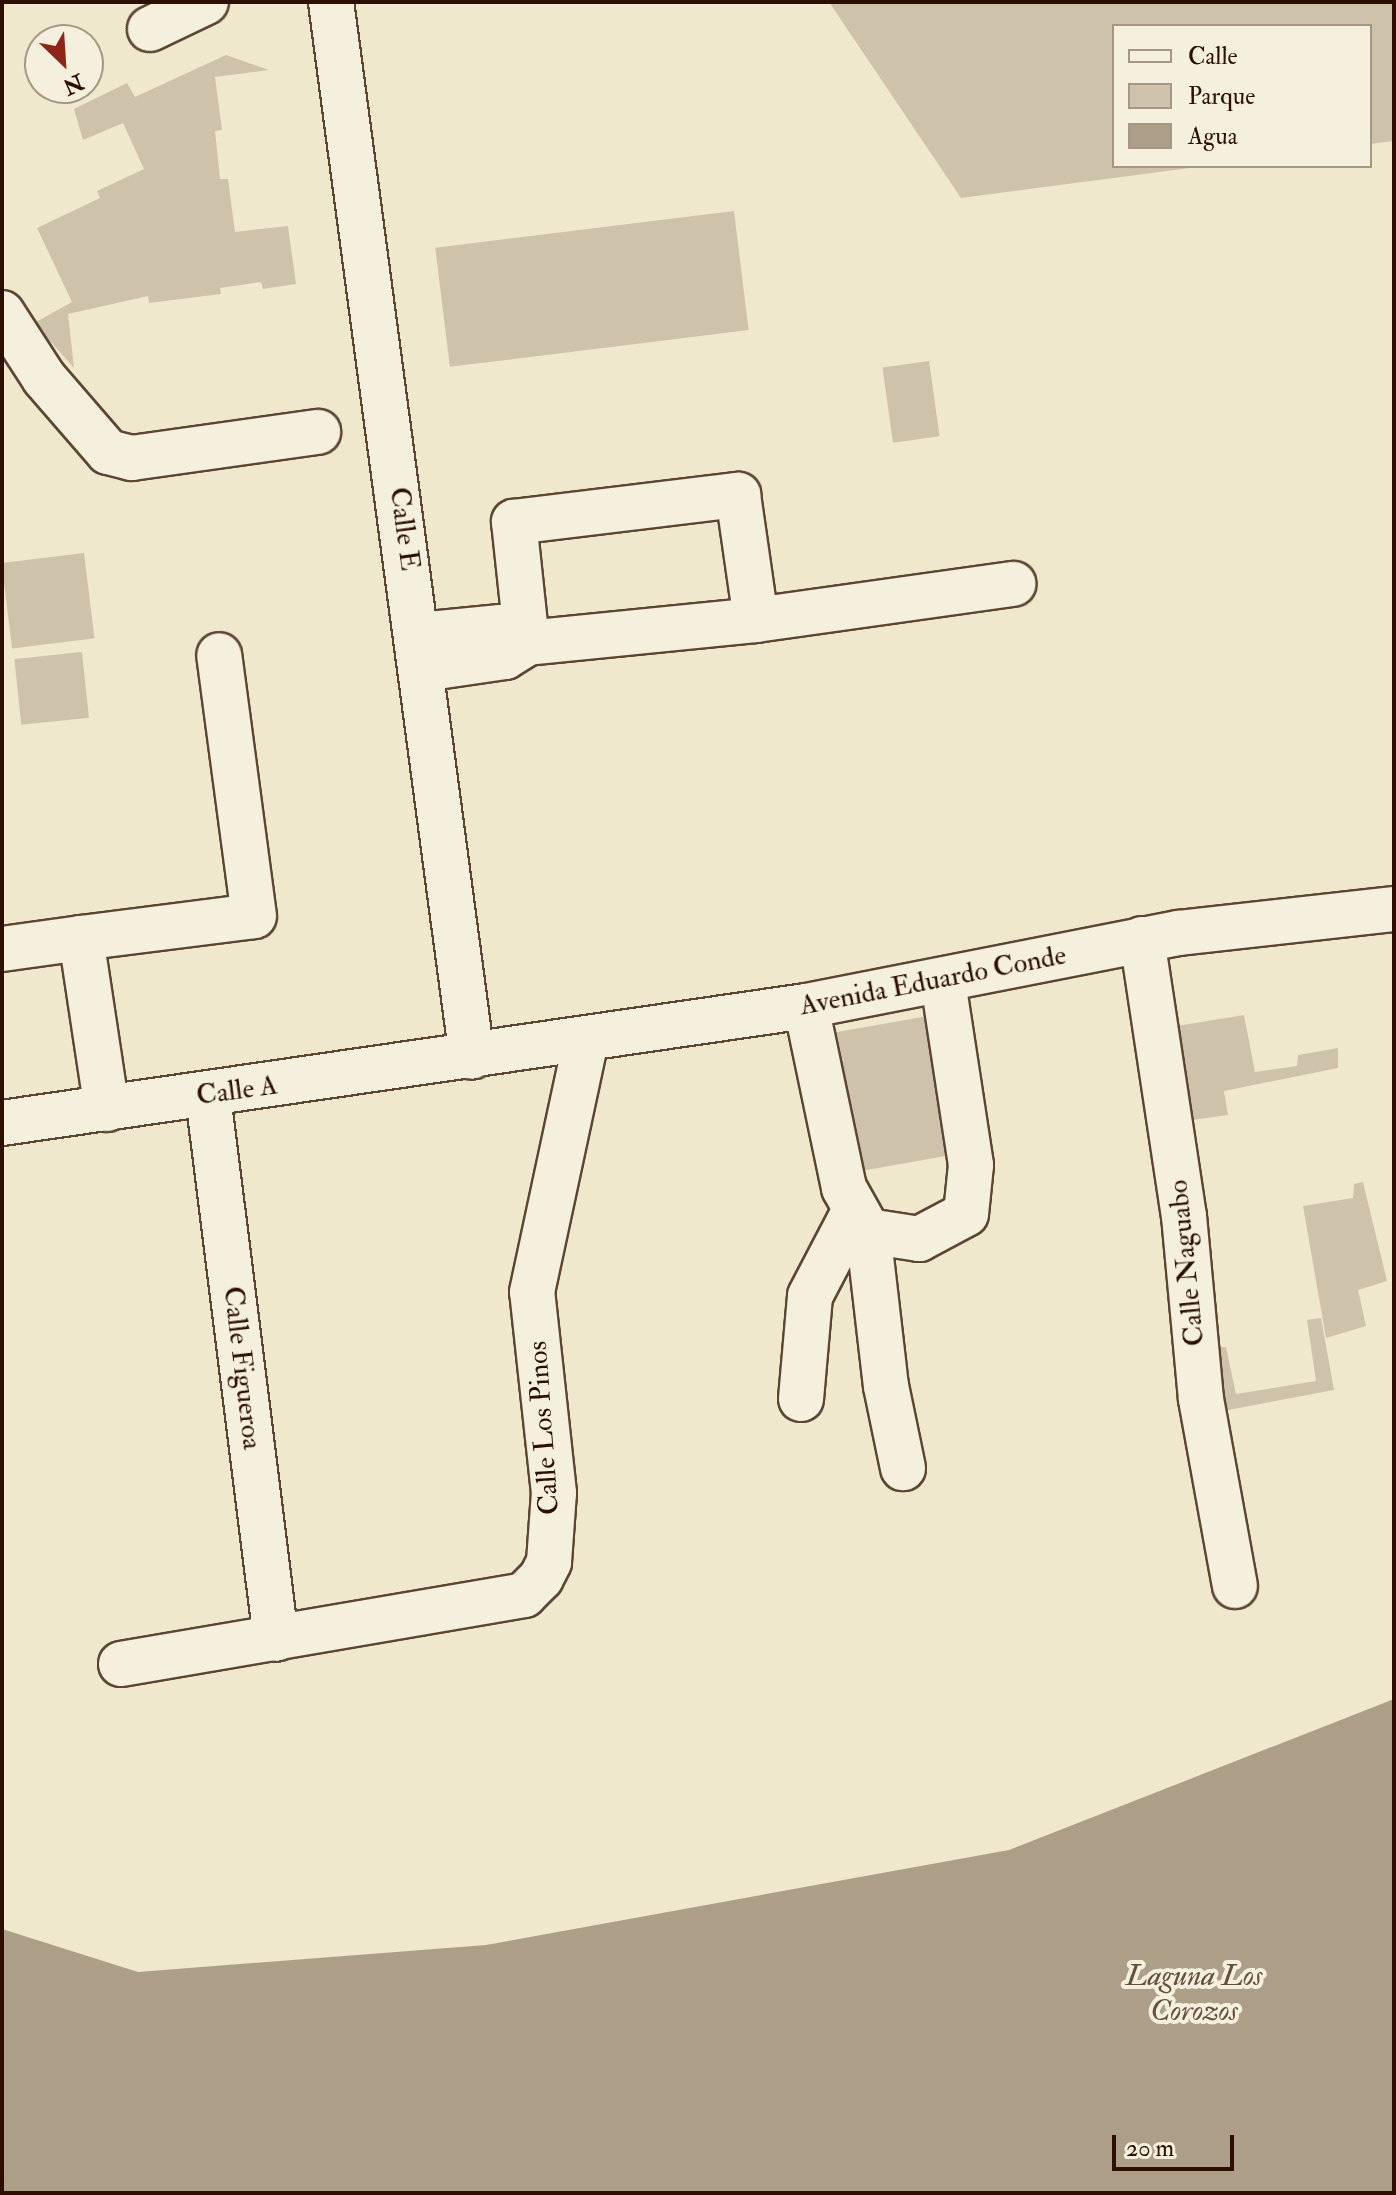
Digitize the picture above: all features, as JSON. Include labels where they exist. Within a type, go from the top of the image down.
[{"type":"street","name":"Calle E","points":[[331,2],[421,652],[472,1057]]},
{"type":"street","points":[[2,313],[44,378],[108,452],[132,458],[318,432]]},
{"type":"street","points":[[527,643],[514,522],[738,495],[756,620]]},
{"type":"street","points":[[421,652],[505,657],[527,643],[756,620],[1013,584]]},
{"type":"street","points":[[2,949],[254,916],[219,655]]},
{"type":"street","name":"Avenida Eduardo Conde","points":[[472,1057],[806,1006],[1142,939],[1394,909]]},
{"type":"street","points":[[81,938],[107,1109]]},
{"type":"street","name":"Calle Naguabo","points":[[1142,939],[1184,1216],[1201,1399],[1235,1586]]},
{"type":"street","points":[[862,1221],[919,1239],[966,1214],[971,1165],[943,981]]},
{"type":"street","points":[[806,1006],[844,1188],[862,1221],[886,1386],[903,1468]]},
{"type":"street","name":"Calle Los Pinos","points":[[121,1664],[524,1595],[549,1562],[554,1493],[532,1292],[586,1041]]},
{"type":"street","name":"Calle A","points":[[2,1123],[472,1057]]},
{"type":"street","name":"Calle Figueroa","points":[[208,1096],[276,1639]]},
{"type":"street","points":[[801,1399],[810,1296],[862,1221]]},
{"type":"green space","points":[[829,2],[1392,2],[1394,141],[1372,144],[1372,24],[1112,24],[1112,168],[1190,168],[961,198]]},
{"type":"green space","points":[[226,55],[269,70],[215,77],[222,130],[215,131],[220,179],[228,179],[235,232],[288,226],[296,284],[263,289],[261,282],[220,288],[221,294],[149,303],[148,296],[68,314],[74,368],[34,323],[72,302],[37,228],[100,198],[97,191],[144,169],[123,123],[83,140],[74,109],[84,104],[104,104],[104,94],[127,83],[135,97]]},
{"type":"green space","points":[[734,211],[749,330],[450,367],[435,248]]},
{"type":"green space","points":[[929,361],[940,436],[893,443],[882,368]]},
{"type":"green space","points":[[84,553],[94,638],[12,648],[2,563]]},
{"type":"green space","points":[[82,652],[89,718],[21,725],[14,659]]},
{"type":"green space","points":[[1244,1015],[1255,1072],[1297,1066],[1298,1055],[1338,1048],[1338,1068],[1224,1091],[1228,1115],[1185,1121],[1171,1027]]},
{"type":"green space","points":[[928,1016],[952,1155],[853,1172],[829,1034]]},
{"type":"green space","points":[[1363,1182],[1387,1281],[1358,1290],[1366,1326],[1326,1338],[1303,1206],[1353,1198],[1354,1184]]},
{"type":"green space","points":[[1321,1318],[1334,1390],[1223,1411],[1214,1348],[1226,1347],[1236,1394],[1316,1381],[1307,1320]]},
{"type":"water","name":"Laguna Los Corozos","points":[[1394,1699],[1394,2193],[2,2193],[2,1929],[138,1972],[486,1945],[1009,1850]]}]
